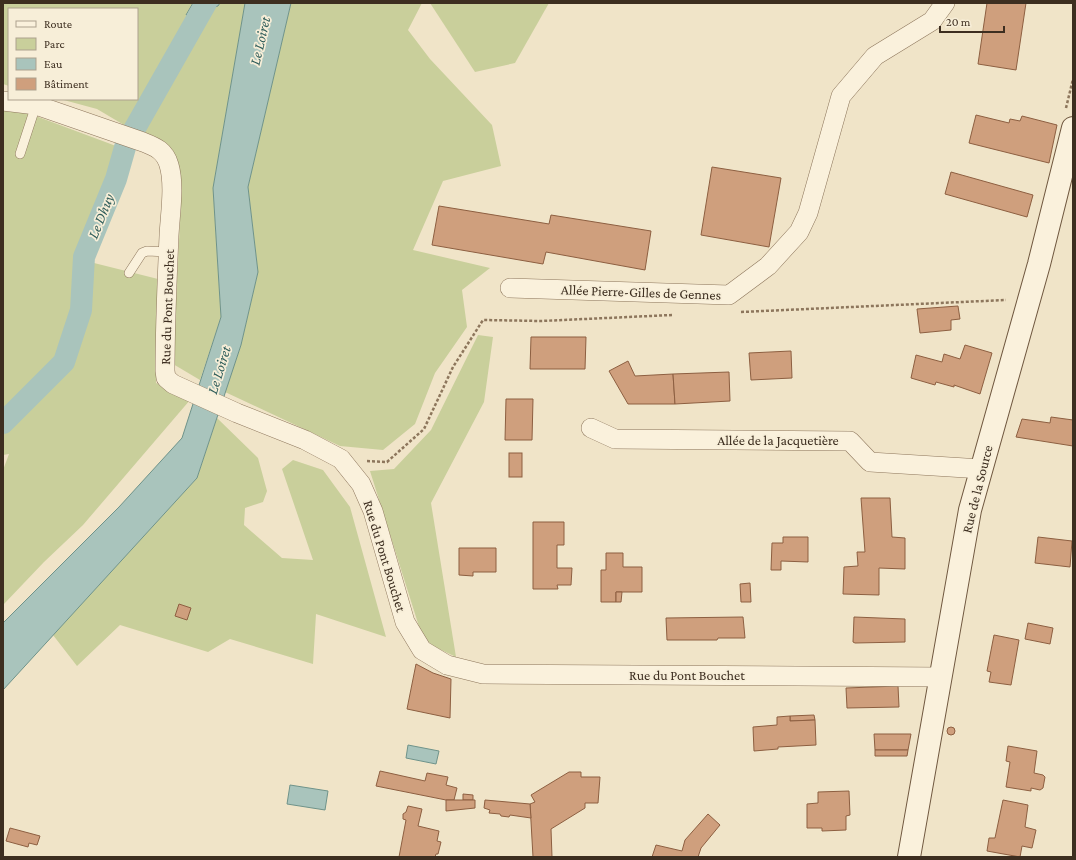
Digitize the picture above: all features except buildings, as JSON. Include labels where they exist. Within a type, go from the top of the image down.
[{"type":"main road","name":"Rue de la Source","points":[[909,857],[970,510],[1029,298],[1073,128]]},
{"type":"street","name":"Allée Pierre-Gilles de Gennes","points":[[510,288],[729,295],[768,266],[799,232],[808,213],[841,96],[875,56],[932,21],[945,3]]},
{"type":"street","name":"Rue du Pont Bouchet","points":[[3,101],[36,105],[120,133],[158,148],[165,155],[170,166],[172,193],[165,319],[166,378],[173,384],[237,413],[305,440],[341,459],[361,484],[373,511],[405,622],[422,650],[447,666],[483,674],[941,677]]},
{"type":"street","name":"Allée de la Jacquetière","points":[[591,428],[615,439],[850,441],[870,462],[982,469]]},
{"type":"lane","points":[[20,154],[36,105]]},
{"type":"lane","points":[[129,273],[142,253],[147,251],[168,252]]},
{"type":"path","points":[[740,312],[1029,298]]},
{"type":"path","points":[[341,459],[387,462],[424,429],[453,367],[483,320],[541,321],[676,315]]},
{"type":"green space","points":[[3,3],[193,3],[187,14],[218,6],[220,3],[245,3],[213,188],[221,317],[200,380],[173,364],[181,200],[150,136],[124,125],[97,109],[64,100],[138,100],[138,8],[8,8],[8,86],[3,84]]},
{"type":"green space","points":[[291,3],[422,3],[408,30],[430,59],[492,125],[501,166],[443,181],[413,250],[490,268],[462,290],[467,327],[435,373],[415,424],[383,450],[340,446],[225,392],[241,345],[258,272],[248,187]]},
{"type":"green space","points":[[430,3],[549,3],[515,63],[475,72]]},
{"type":"green space","points":[[3,105],[116,146],[101,191],[74,258],[158,279],[156,383],[190,400],[83,525],[44,562],[3,605],[3,470],[9,454],[3,455]]},
{"type":"green space","points":[[478,335],[493,337],[484,402],[431,503],[456,657],[433,646],[422,636],[370,471],[394,469],[431,430]]},
{"type":"green space","points":[[217,418],[258,458],[267,491],[263,502],[245,508],[244,525],[282,558],[313,560],[282,469],[293,460],[323,470],[350,507],[386,637],[316,614],[313,664],[230,639],[208,652],[120,625],[77,666],[53,635],[197,478]]},
{"type":"water","points":[[193,3],[220,3],[218,6],[186,15]]},
{"type":"water","name":"Le Loiret","points":[[245,3],[291,3],[248,187],[258,272],[241,345],[197,478],[3,690],[3,623],[119,507],[182,438],[221,317],[213,188]]},
{"type":"water","points":[[408,745],[439,751],[436,764],[406,758]]},
{"type":"water","points":[[290,785],[328,791],[325,810],[287,804]]},
{"type":"waterway","name":"Le Dhuy","points":[[3,423],[64,362],[81,310],[84,257],[116,179],[126,144],[206,3]]}]
